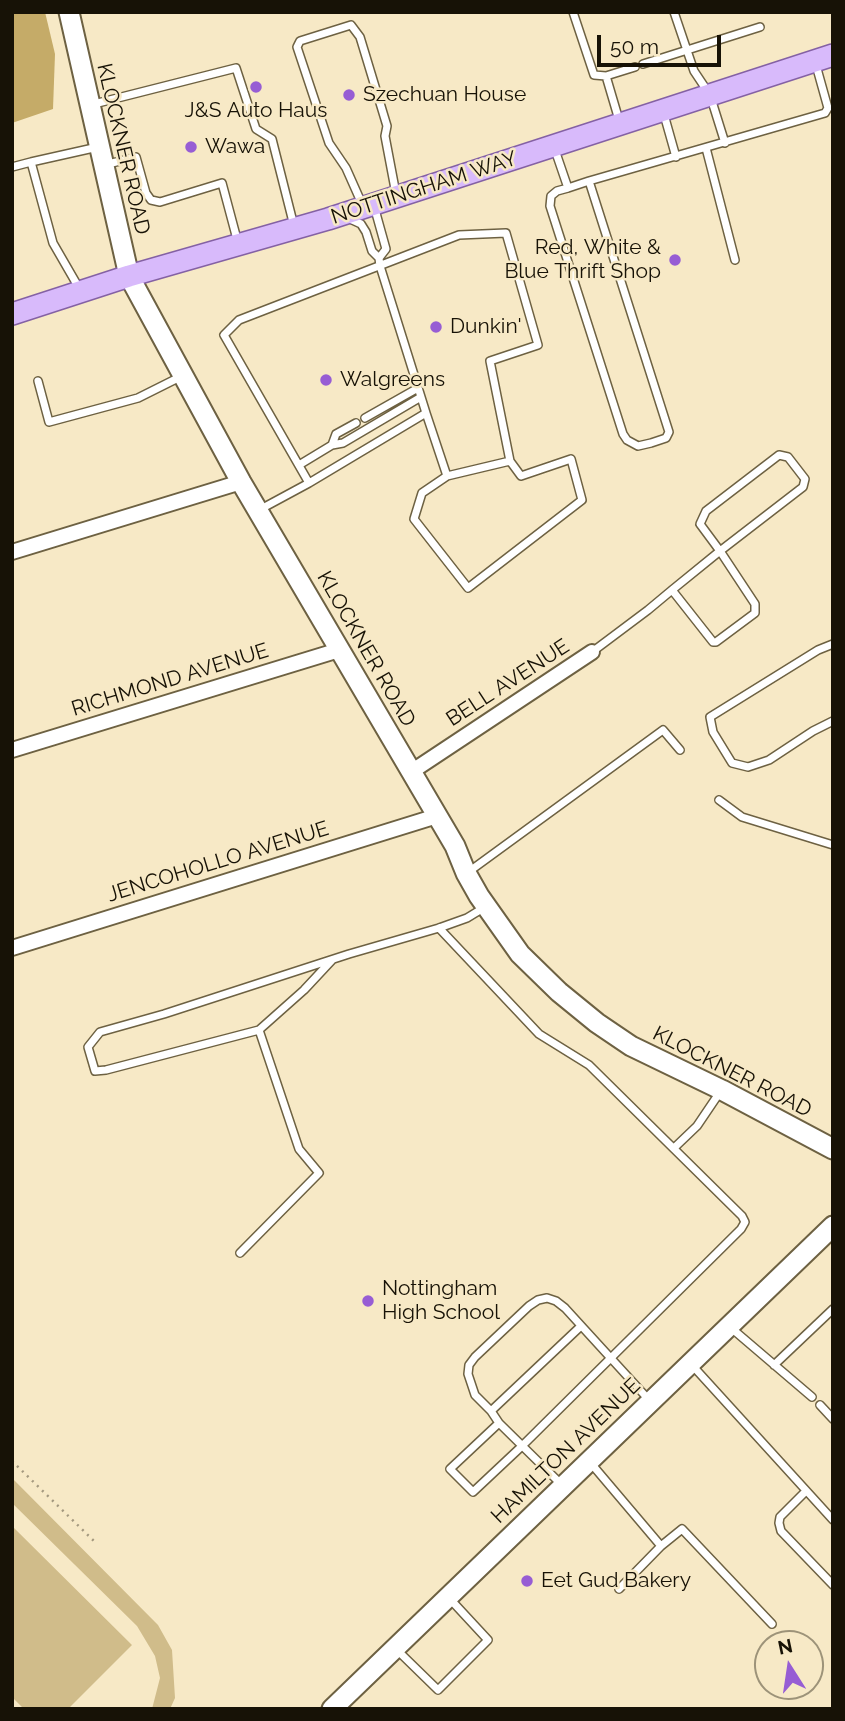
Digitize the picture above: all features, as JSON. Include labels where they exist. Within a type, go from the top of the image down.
[{"type":"main road","name":"KLOCKNER ROAD","points":[[69,12],[129,276],[241,482],[455,846],[466,873],[486,907],[520,954],[540,975],[597,1023],[631,1046],[722,1090],[833,1149]]},
{"type":"main road","name":"NOTTINGHAM WAY","points":[[12,314],[129,276],[369,206],[824,58]]},
{"type":"main road","name":"HAMILTON AVENUE","points":[[332,1709],[833,1226]]},
{"type":"street","points":[[12,552],[241,482]]},
{"type":"street","name":"RICHMOND AVENUE","points":[[12,750],[339,650]]},
{"type":"street","name":"BELL AVENUE","points":[[411,772],[592,652]]},
{"type":"street","name":"JENCOHOLLO AVENUE","points":[[12,948],[437,816]]},
{"type":"lane","points":[[573,12],[594,75],[606,76],[760,27]]},
{"type":"lane","points":[[674,12],[694,71],[710,95],[725,143]]},
{"type":"lane","points":[[380,262],[386,248],[369,206],[329,143],[297,47],[300,41],[351,25],[360,37],[387,126],[385,136],[396,197]]},
{"type":"lane","points":[[589,181],[670,432],[666,438],[638,446],[623,434],[550,206],[551,196],[557,191],[589,181],[825,113],[828,107],[824,58]]},
{"type":"lane","points":[[90,105],[236,68],[256,129],[272,139],[295,228]]},
{"type":"lane","points":[[606,76],[620,124]]},
{"type":"lane","points":[[663,110],[676,157]]},
{"type":"lane","points":[[554,146],[568,188]]},
{"type":"lane","points":[[706,148],[735,260]]},
{"type":"lane","points":[[12,167],[31,162],[101,156],[136,157],[146,193],[151,200],[160,202],[222,183],[239,245]]},
{"type":"lane","points":[[31,162],[52,243],[81,291]]},
{"type":"lane","points":[[341,214],[361,224],[372,251],[380,262],[447,476]]},
{"type":"lane","points":[[309,484],[224,335],[239,320],[380,262],[459,235],[506,233],[538,345],[490,362],[510,461],[521,476],[570,458],[582,500],[468,588],[414,519],[422,493],[447,476],[510,461]]},
{"type":"lane","points":[[38,381],[49,422],[138,398],[183,376]]},
{"type":"lane","points":[[365,418],[418,388]]},
{"type":"lane","points":[[299,465],[332,445],[343,443],[421,397]]},
{"type":"lane","points":[[258,510],[309,484],[426,414]]},
{"type":"lane","points":[[332,445],[336,435],[356,423]]},
{"type":"lane","points":[[592,652],[720,551],[803,487],[805,479],[788,457],[779,455],[706,511],[700,524],[720,551],[755,604],[755,613],[713,642],[672,590]]},
{"type":"lane","points":[[833,644],[806,657],[710,717],[713,732],[732,763],[748,767],[769,760],[833,721]]},
{"type":"lane","points":[[466,873],[663,730],[680,750]]},
{"type":"lane","points":[[719,800],[742,817],[833,845]]},
{"type":"lane","points":[[332,960],[304,990],[259,1030],[95,1071],[88,1047],[100,1032],[177,1010],[332,960],[439,928],[467,918],[486,907]]},
{"type":"lane","points":[[439,928],[539,1034],[589,1065],[742,1216],[745,1222],[741,1229],[522,1446],[472,1492],[450,1469],[499,1423]]},
{"type":"lane","points":[[240,1253],[319,1173],[299,1149],[259,1030]]},
{"type":"lane","points":[[674,1148],[697,1126],[722,1090]]},
{"type":"lane","points":[[563,1485],[499,1423],[475,1395],[468,1374],[469,1365],[475,1357],[529,1306],[547,1298],[565,1308],[651,1401]]},
{"type":"lane","points":[[774,1365],[833,1309]]},
{"type":"lane","points":[[491,1412],[581,1326]]},
{"type":"lane","points":[[729,1326],[812,1397]]},
{"type":"lane","points":[[690,1363],[833,1520]]},
{"type":"lane","points":[[820,1405],[833,1419]]},
{"type":"lane","points":[[589,1461],[661,1546]]},
{"type":"lane","points":[[806,1491],[780,1517],[781,1531],[833,1585]]},
{"type":"lane","points":[[619,1589],[661,1546],[682,1529],[772,1624]]},
{"type":"lane","points":[[395,1647],[438,1690],[488,1640],[447,1596]]},
{"type":"path","points":[[12,1461],[96,1543]]},
{"type":"shaded area","points":[[12,12],[45,12],[55,54],[53,109],[12,123]]},
{"type":"shaded area","points":[[12,1478],[158,1625],[172,1650],[175,1698],[170,1709],[152,1709],[160,1678],[155,1656],[137,1626],[12,1503]]},
{"type":"shaded area","points":[[12,1526],[132,1645],[68,1709],[24,1709],[12,1697]]},
{"type":"place","name":"J&S Auto Haus","points":[[256,87]]},
{"type":"place","name":"Szechuan House","points":[[349,95]]},
{"type":"place","name":"Wawa","points":[[191,147]]},
{"type":"place","name":"Red, White & Blue Thrift Shop","points":[[675,260]]},
{"type":"place","name":"Dunkin'","points":[[436,327]]},
{"type":"place","name":"Walgreens","points":[[326,380]]},
{"type":"place","name":"Nottingham High School","points":[[368,1301]]},
{"type":"place","name":"Eet Gud Bakery","points":[[527,1581]]}]
